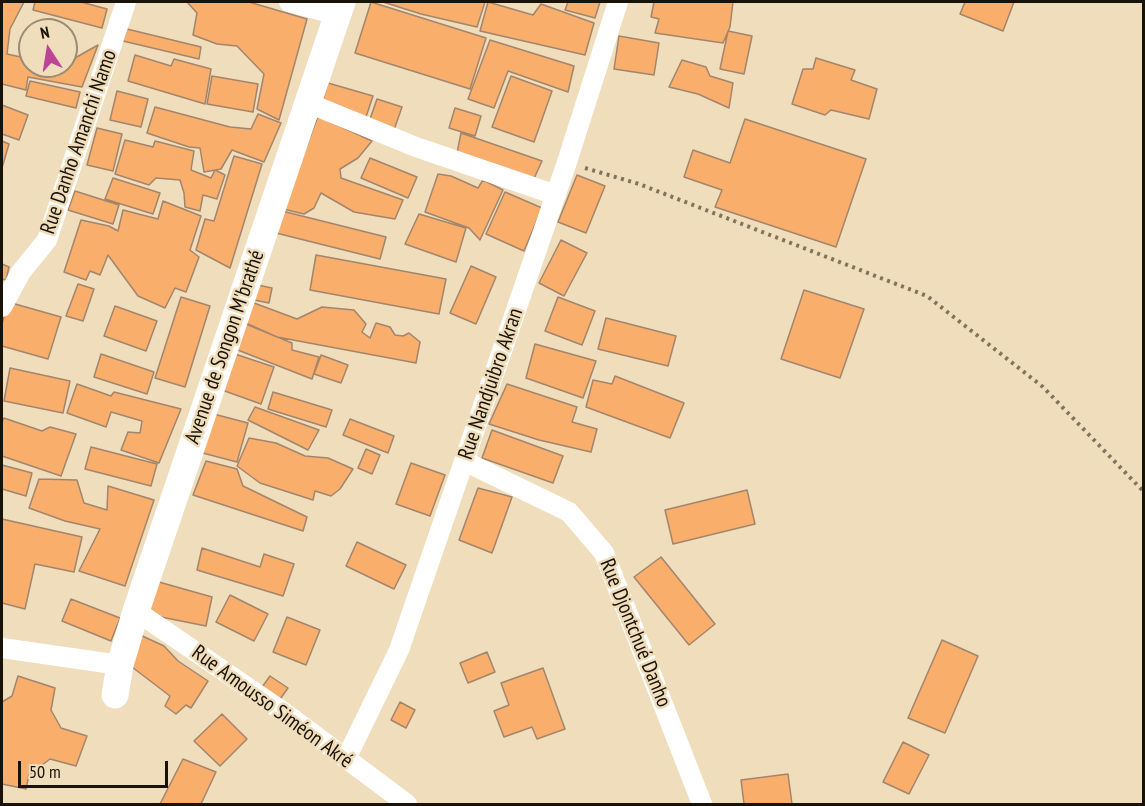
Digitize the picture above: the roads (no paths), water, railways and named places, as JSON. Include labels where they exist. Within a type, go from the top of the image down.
[{"type":"street","name":"Rue Danho Amanchi Namo","points":[[2,307],[21,272],[47,240],[126,2]]},
{"type":"street","points":[[289,2],[340,8]]},
{"type":"street","name":"Rue Nandjuibro Akran","points":[[346,759],[399,650],[556,195],[618,2]]},
{"type":"street","name":"Avenue de Songon M'brathé","points":[[115,695],[120,665],[136,611],[340,8]]},
{"type":"street","points":[[308,103],[416,147],[556,195]]},
{"type":"street","name":"Rue Djontchué Danho","points":[[464,461],[569,512],[604,553],[702,804]]},
{"type":"street","name":"Rue Amousso Siméon Akré","points":[[136,611],[285,713],[407,804]]},
{"type":"street","points":[[2,648],[120,665]]}]
